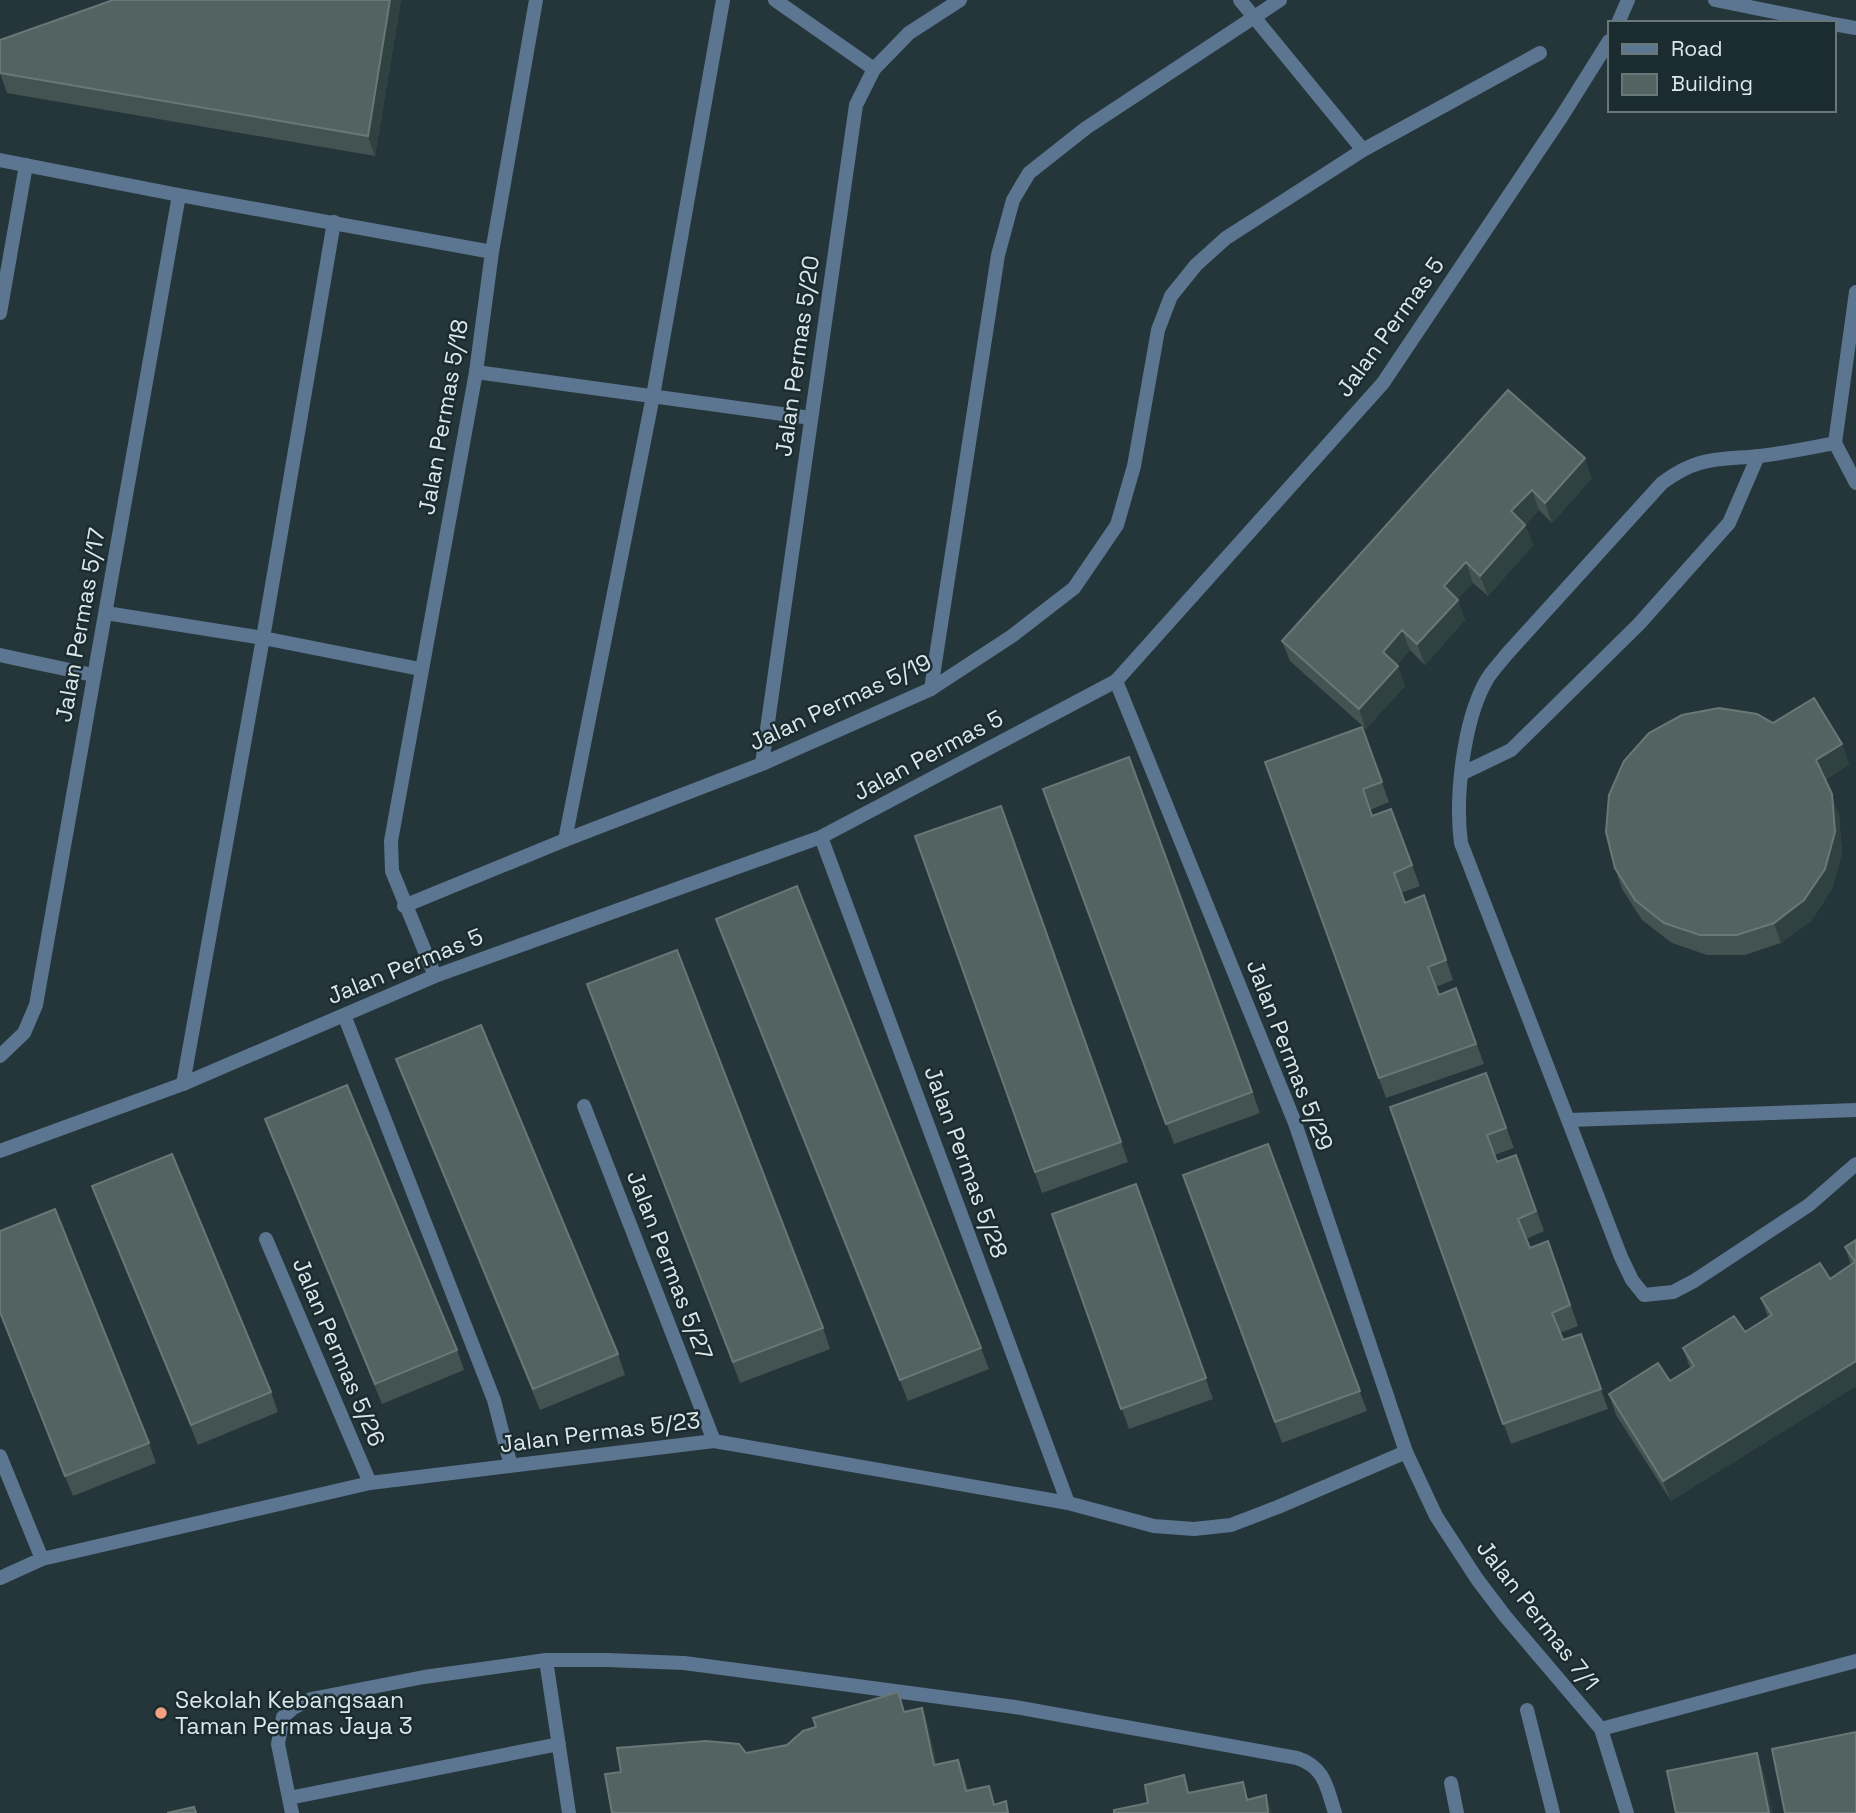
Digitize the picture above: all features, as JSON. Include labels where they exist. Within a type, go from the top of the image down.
[{"type":"street","name":"Jalan Permas 5/18","points":[[435,976],[404,906],[392,871],[391,841],[476,372],[492,252],[536,0]]},
{"type":"street","points":[[565,840],[653,396],[723,0]]},
{"type":"street","points":[[775,0],[874,69]]},
{"type":"street","name":"Jalan Permas 5/20","points":[[762,764],[856,105],[874,69],[909,33],[960,0]]},
{"type":"street","points":[[1240,0],[1363,150]]},
{"type":"street","points":[[931,689],[998,255],[1013,200],[1029,173],[1086,128],[1280,0]]},
{"type":"street","points":[[1619,21],[1628,0]]},
{"type":"street","points":[[1715,0],[1821,21]]},
{"type":"street","points":[[1835,24],[1856,28]]},
{"type":"street","name":"Jalan Permas 5","points":[[0,1151],[183,1084],[435,976],[821,836],[1116,681],[1383,383],[1562,116],[1608,43]]},
{"type":"street","name":"Jalan Permas 5/19","points":[[404,906],[762,764],[931,689],[1012,636],[1074,588],[1116,525],[1134,466],[1158,330],[1171,296],[1196,265],[1226,238],[1363,150],[1540,53]]},
{"type":"street","points":[[0,160],[492,252]]},
{"type":"street","points":[[0,313],[26,165]]},
{"type":"street","name":"Jalan Permas 5/17","points":[[2,1055],[24,1033],[36,1005],[179,195]]},
{"type":"street","points":[[183,1084],[334,222]]},
{"type":"street","points":[[1856,292],[1835,443],[1856,482]]},
{"type":"street","points":[[476,372],[811,418]]},
{"type":"street","points":[[1835,443],[1758,456],[1709,459],[1681,469],[1662,483],[1506,655],[1486,682],[1472,713],[1461,774],[1458,817],[1461,843],[1621,1257],[1632,1280],[1644,1294],[1673,1292],[1693,1281],[1809,1205],[1856,1164]]},
{"type":"street","points":[[1461,774],[1511,750],[1639,624],[1729,523],[1758,456]]},
{"type":"street","points":[[106,613],[263,638],[421,669]]},
{"type":"street","points":[[0,654],[93,675]]},
{"type":"street","name":"Jalan Permas 5/29","points":[[1116,681],[1294,1124],[1406,1452]]},
{"type":"street","name":"Jalan Permas 5/28","points":[[821,836],[1068,1503]]},
{"type":"street","points":[[344,1015],[494,1400],[511,1466]]},
{"type":"street","name":"Jalan Permas 5/27","points":[[584,1106],[714,1441]]},
{"type":"street","points":[[1569,1120],[1856,1110]]},
{"type":"street","name":"Jalan Permas 5/26","points":[[266,1239],[370,1483]]},
{"type":"street","name":"Jalan Permas 5/23","points":[[0,1578],[42,1559],[370,1483],[714,1441],[1068,1503],[1154,1526],[1194,1529],[1231,1525],[1406,1452]]},
{"type":"street","name":"Jalan Permas 7/1","points":[[1406,1452],[1436,1516],[1477,1579],[1601,1729],[1627,1813]]},
{"type":"street","points":[[0,1456],[42,1559]]},
{"type":"street","points":[[546,1660],[569,1813]]},
{"type":"street","points":[[292,1813],[278,1744],[283,1717],[293,1708],[311,1699],[386,1684],[546,1660],[607,1660],[684,1663],[1025,1708],[1297,1758],[1312,1763],[1318,1770],[1335,1813]]},
{"type":"street","points":[[1601,1729],[1856,1661]]},
{"type":"street","points":[[1527,1710],[1553,1813]]},
{"type":"street","points":[[289,1798],[559,1744]]},
{"type":"street","points":[[1451,1783],[1457,1813]]},
{"type":"building","points":[[113,0],[390,0],[368,136],[0,73],[0,40]]},
{"type":"building","points":[[1508,390],[1585,458],[1545,503],[1532,490],[1511,511],[1525,525],[1480,576],[1466,562],[1444,586],[1458,600],[1417,644],[1402,630],[1383,652],[1398,666],[1359,709],[1282,641]]},
{"type":"building","points":[[1814,698],[1842,744],[1816,760],[1832,794],[1835,832],[1825,869],[1804,900],[1774,923],[1737,935],[1700,935],[1664,923],[1635,900],[1615,868],[1606,832],[1609,795],[1624,761],[1649,733],[1682,715],[1719,708],[1757,714],[1773,723]]},
{"type":"building","points":[[1362,727],[1382,782],[1363,789],[1372,816],[1391,809],[1412,865],[1394,873],[1405,903],[1424,895],[1446,960],[1428,967],[1439,995],[1456,988],[1476,1044],[1379,1078],[1265,762]]},
{"type":"building","points":[[1129,757],[1252,1092],[1166,1124],[1043,789]]},
{"type":"building","points":[[1001,806],[1121,1142],[1035,1172],[915,836]]},
{"type":"building","points":[[797,886],[981,1348],[900,1380],[716,919]]},
{"type":"building","points":[[677,950],[823,1328],[733,1362],[587,984]]},
{"type":"building","points":[[481,1025],[618,1354],[533,1389],[396,1059]]},
{"type":"building","points":[[1486,1073],[1506,1128],[1487,1135],[1497,1162],[1516,1155],[1536,1211],[1518,1219],[1530,1248],[1548,1241],[1570,1305],[1552,1313],[1563,1340],[1581,1334],[1601,1389],[1503,1424],[1390,1107]]},
{"type":"building","points":[[347,1085],[457,1350],[375,1384],[265,1119]]},
{"type":"building","points":[[1268,1144],[1360,1391],[1275,1422],[1183,1175]]},
{"type":"building","points":[[172,1154],[271,1392],[191,1425],[92,1186]]},
{"type":"building","points":[[1136,1184],[1206,1378],[1121,1409],[1052,1214]]},
{"type":"building","points":[[55,1209],[149,1443],[65,1476],[0,1312],[0,1231]]},
{"type":"building","points":[[1856,1240],[1856,1361],[1663,1481],[1609,1394],[1658,1363],[1670,1381],[1694,1366],[1683,1348],[1734,1316],[1745,1332],[1772,1315],[1761,1298],[1820,1263],[1830,1279],[1855,1262],[1845,1247]]},
{"type":"building","points":[[898,1692],[904,1712],[922,1708],[934,1765],[958,1760],[966,1791],[989,1786],[994,1805],[1006,1801],[1008,1813],[612,1813],[605,1774],[621,1772],[617,1748],[706,1741],[739,1744],[746,1753],[787,1745],[803,1731],[816,1727],[813,1718]]},
{"type":"building","points":[[1856,1732],[1856,1813],[1785,1813],[1772,1749]]},
{"type":"building","points":[[1757,1753],[1769,1813],[1676,1813],[1667,1771]]},
{"type":"building","points":[[1184,1775],[1188,1793],[1243,1782],[1247,1800],[1266,1795],[1268,1813],[1114,1813],[1114,1810],[1148,1803],[1145,1785]]},
{"type":"building","points":[[194,1807],[196,1813],[167,1813]]},
{"type":"place","name":"Sekolah Kebangsaan Taman Permas Jaya 3","points":[[161,1713]]}]
